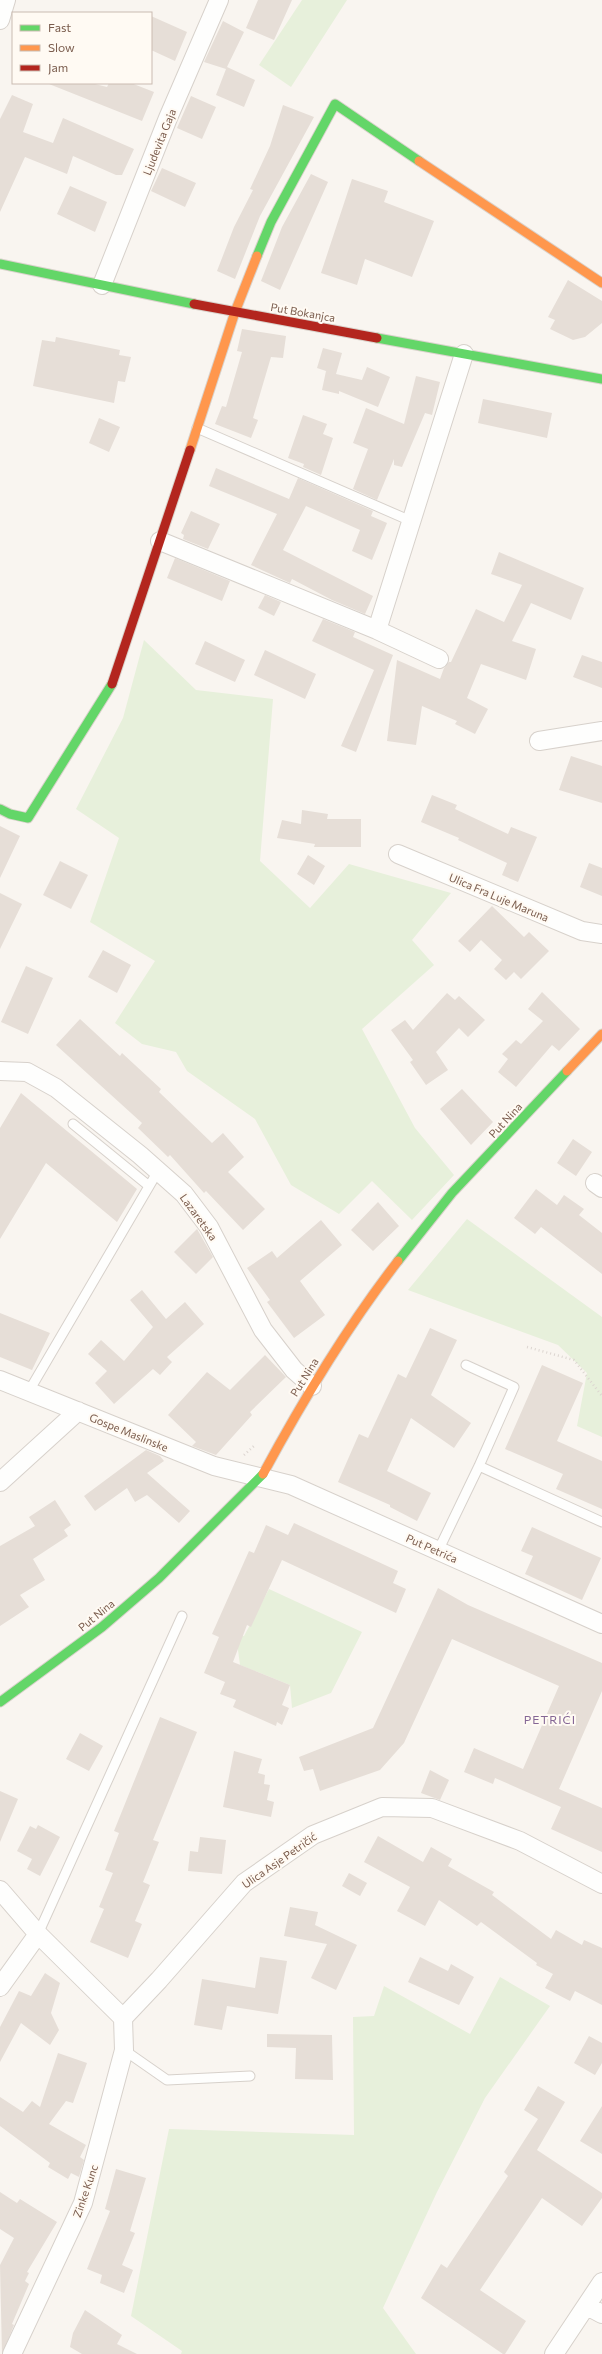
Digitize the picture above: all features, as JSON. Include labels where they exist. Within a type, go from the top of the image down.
[{"type":"main road","points":[[0,809],[10,814],[28,818],[110,690],[133,625],[235,312],[271,222],[335,104],[602,283]]},
{"type":"main road","name":"Put Bokanjca","points":[[0,264],[235,312],[602,379]]},
{"type":"main road","name":"Put Nina","points":[[0,1702],[102,1626],[159,1578],[261,1477],[312,1386],[375,1291],[452,1193],[602,1034]]},
{"type":"street","points":[[0,20],[6,0]]},
{"type":"street","name":"Ljudevita Gaja","points":[[102,285],[168,118],[220,0]]},
{"type":"street","points":[[377,630],[464,354]]},
{"type":"street","points":[[160,540],[377,630],[439,659]]},
{"type":"street","points":[[539,741],[602,731]]},
{"type":"street","name":"Ulica Fra Luje Maruna","points":[[398,854],[582,931],[602,934]]},
{"type":"street","name":"Lazaretska","points":[[0,1071],[27,1072],[56,1088],[153,1178],[184,1194],[209,1227],[263,1330],[294,1370],[312,1386]]},
{"type":"street","name":"Gospe Maslinske","points":[[0,1380],[214,1466],[261,1477]]},
{"type":"street","points":[[0,1482],[78,1411]]},
{"type":"street","name":"Put Petrića","points":[[261,1477],[290,1484],[602,1624]]},
{"type":"street","name":"Ulica Asje Petričić","points":[[123,2018],[159,1980],[244,1883],[313,1835],[382,1807],[432,1808],[520,1841],[602,1884]]},
{"type":"street","points":[[0,1890],[38,1934],[123,2018]]},
{"type":"street","points":[[0,1987],[38,1934]]},
{"type":"street","name":"Zinke Kunc","points":[[12,2354],[83,2203],[124,2050],[123,2018]]},
{"type":"street","points":[[554,2354],[594,2310],[602,2282]]},
{"type":"lane","points":[[197,428],[411,521]]},
{"type":"lane","points":[[29,1391],[153,1178],[73,1124]]},
{"type":"lane","points":[[438,1551],[479,1466],[514,1387],[466,1365]]},
{"type":"lane","points":[[479,1466],[602,1522]]},
{"type":"lane","points":[[38,1934],[182,1616]]},
{"type":"lane","points":[[124,2050],[167,2080],[250,2076]]},
{"type":"path","points":[[527,1347],[574,1360],[602,1396]]},
{"type":"green space","points":[[302,0],[347,0],[291,87],[259,65]]},
{"type":"green space","points":[[144,640],[196,690],[273,699],[260,861],[310,908],[349,864],[451,893],[412,940],[434,965],[362,1029],[415,1128],[454,1175],[412,1220],[372,1181],[339,1214],[291,1185],[255,1119],[187,1071],[176,1052],[142,1044],[115,1023],[155,961],[90,922],[119,838],[76,809],[123,718]]},
{"type":"green space","points":[[467,1219],[602,1317],[602,1437],[577,1426],[587,1373],[558,1345],[408,1290]]},
{"type":"green space","points":[[269,1589],[362,1632],[331,1693],[292,1708],[290,1685],[240,1665],[236,1635],[244,1636]]},
{"type":"green space","points":[[500,1977],[550,2006],[485,2098],[437,2192],[383,2308],[416,2354],[181,2354],[182,2351],[131,2316],[169,2129],[354,2135],[353,2017],[374,2016],[384,1986],[470,2034]]},
{"type":"building","points":[[258,0],[292,0],[274,40],[246,28]]},
{"type":"building","points":[[152,16],[187,32],[175,61],[152,50]]},
{"type":"building","points":[[223,21],[244,32],[227,67],[255,80],[244,107],[216,95],[226,69],[204,62]]},
{"type":"building","points":[[49,84],[95,84],[107,87],[108,84],[134,84],[154,92],[142,121]]},
{"type":"building","points":[[12,95],[33,104],[23,132],[53,143],[63,118],[134,149],[122,175],[116,175],[73,156],[67,174],[25,157],[0,212],[0,119]]},
{"type":"building","points":[[191,96],[216,107],[202,139],[177,128]]},
{"type":"building","points":[[283,105],[314,117],[260,216],[235,279],[217,271],[234,227],[253,190],[250,189],[270,146]]},
{"type":"building","points":[[162,168],[196,183],[185,207],[151,191]]},
{"type":"building","points":[[311,174],[328,182],[280,290],[261,281],[282,227]]},
{"type":"building","points":[[352,179],[388,191],[384,202],[434,221],[412,277],[365,259],[357,285],[321,273]]},
{"type":"building","points":[[70,186],[107,202],[95,232],[57,214]]},
{"type":"building","points":[[568,280],[602,301],[602,323],[585,337],[573,340],[550,329],[555,320],[548,317]]},
{"type":"building","points":[[242,329],[286,336],[283,358],[271,357],[253,418],[258,420],[251,438],[215,424],[222,406],[226,407],[242,352],[237,351]]},
{"type":"building","points":[[56,337],[120,350],[119,355],[131,357],[125,382],[118,381],[114,403],[33,386],[42,340],[55,342]]},
{"type":"building","points":[[323,348],[342,353],[336,374],[362,380],[367,367],[390,377],[378,407],[339,391],[339,394],[322,390],[326,371],[317,368]]},
{"type":"building","points":[[416,376],[440,382],[432,415],[425,413],[402,467],[394,465],[394,459],[377,500],[353,489],[368,449],[353,443],[366,408],[404,424]]},
{"type":"building","points":[[483,399],[552,413],[547,438],[478,423]]},
{"type":"building","points":[[303,415],[327,424],[323,434],[333,438],[321,475],[303,467],[304,464],[288,458]]},
{"type":"building","points":[[99,418],[120,427],[109,452],[89,443]]},
{"type":"building","points":[[216,468],[289,499],[298,478],[373,511],[371,516],[387,523],[372,560],[352,551],[360,530],[306,506],[283,550],[373,596],[365,614],[332,600],[292,579],[290,583],[251,565],[277,514],[209,486]]},
{"type":"building","points":[[191,511],[220,524],[208,549],[183,539],[184,535],[181,533]]},
{"type":"building","points":[[499,552],[584,588],[571,620],[531,603],[512,641],[536,649],[526,680],[481,664],[467,698],[488,709],[475,734],[455,724],[457,721],[422,706],[416,745],[387,741],[397,660],[440,679],[444,668],[449,662],[451,662],[476,609],[504,622],[522,585],[491,574]]},
{"type":"building","points":[[175,558],[230,581],[222,601],[167,578]]},
{"type":"building","points":[[265,595],[281,602],[274,616],[258,608]]},
{"type":"building","points":[[323,619],[355,632],[353,637],[393,655],[356,752],[341,746],[374,670],[312,641]]},
{"type":"building","points":[[205,641],[245,660],[235,682],[195,664]]},
{"type":"building","points":[[265,650],[316,674],[305,699],[254,675]]},
{"type":"building","points":[[582,655],[602,662],[602,688],[573,677]]},
{"type":"building","points":[[571,756],[602,766],[602,803],[559,790]]},
{"type":"building","points":[[432,795],[457,805],[455,809],[508,834],[511,827],[537,837],[518,882],[502,875],[507,863],[458,840],[459,838],[421,822]]},
{"type":"building","points":[[302,810],[328,814],[327,819],[361,819],[361,847],[314,847],[315,844],[277,838],[282,820],[301,824]]},
{"type":"building","points":[[0,826],[20,836],[0,878]]},
{"type":"building","points":[[308,855],[325,866],[314,885],[297,874]]},
{"type":"building","points":[[60,861],[88,875],[71,909],[43,895]]},
{"type":"building","points":[[589,863],[602,868],[602,896],[580,887]]},
{"type":"building","points":[[0,893],[22,904],[0,949]]},
{"type":"building","points":[[492,906],[524,937],[529,932],[549,951],[521,979],[514,972],[506,980],[494,969],[502,960],[481,940],[470,952],[458,941]]},
{"type":"building","points":[[103,950],[131,965],[117,993],[88,977]]},
{"type":"building","points":[[26,966],[53,978],[28,1034],[1,1022]]},
{"type":"building","points":[[542,992],[580,1029],[559,1051],[552,1045],[516,1087],[498,1072],[508,1059],[502,1054],[516,1040],[521,1044],[543,1021],[528,1009]]},
{"type":"building","points":[[447,993],[455,1000],[459,996],[485,1020],[468,1037],[459,1028],[436,1052],[448,1070],[426,1085],[410,1062],[413,1060],[391,1030],[405,1020],[413,1030]]},
{"type":"building","points":[[80,1019],[120,1056],[122,1053],[161,1089],[159,1092],[212,1143],[223,1133],[244,1157],[228,1172],[265,1209],[243,1230],[206,1191],[204,1193],[170,1155],[168,1157],[138,1128],[142,1123],[56,1045]]},
{"type":"building","points":[[462,1089],[493,1122],[471,1145],[440,1109]]},
{"type":"building","points":[[21,1093],[137,1189],[117,1222],[46,1163],[0,1239],[0,1128]]},
{"type":"building","points":[[573,1139],[592,1152],[576,1176],[557,1163]]},
{"type":"building","points":[[536,1189],[557,1205],[564,1195],[584,1209],[579,1215],[602,1233],[602,1274],[541,1227],[535,1234],[514,1218]]},
{"type":"building","points":[[378,1202],[399,1226],[373,1251],[351,1230]]},
{"type":"building","points":[[321,1220],[342,1245],[300,1281],[325,1315],[294,1338],[267,1302],[270,1300],[247,1268],[272,1251],[277,1258]]},
{"type":"building","points":[[197,1229],[213,1257],[196,1274],[174,1252]]},
{"type":"building","points":[[142,1290],[166,1319],[185,1302],[204,1324],[167,1357],[172,1362],[160,1375],[153,1369],[114,1404],[95,1383],[107,1371],[88,1354],[101,1340],[124,1361],[153,1327],[130,1300]]},
{"type":"building","points":[[0,1313],[50,1333],[32,1370],[0,1357]]},
{"type":"building","points":[[430,1328],[457,1340],[431,1395],[471,1423],[454,1448],[411,1418],[387,1471],[431,1493],[417,1521],[390,1507],[390,1505],[338,1482],[359,1434],[368,1438],[398,1374],[406,1378]]},
{"type":"building","points":[[265,1355],[286,1377],[250,1412],[252,1415],[216,1455],[192,1446],[196,1442],[168,1415],[207,1372],[230,1390]]},
{"type":"building","points":[[542,1365],[583,1383],[557,1441],[602,1461],[602,1509],[556,1489],[563,1474],[505,1449]]},
{"type":"building","points":[[146,1450],[160,1456],[164,1461],[147,1473],[190,1511],[179,1523],[147,1495],[135,1502],[127,1488],[95,1511],[84,1496]]},
{"type":"building","points":[[55,1500],[71,1525],[64,1530],[68,1536],[33,1559],[45,1580],[20,1595],[29,1607],[0,1626],[0,1546],[35,1526],[29,1517]]},
{"type":"building","points":[[294,1523],[398,1571],[393,1583],[406,1589],[396,1613],[282,1560],[251,1627],[247,1625],[233,1662],[290,1685],[282,1705],[289,1708],[282,1725],[277,1722],[276,1726],[233,1707],[236,1700],[220,1694],[225,1682],[204,1673],[219,1637],[212,1634],[249,1551],[254,1553],[266,1525],[288,1535]]},
{"type":"building","points":[[532,1527],[601,1558],[582,1600],[525,1574],[533,1556],[521,1551]]},
{"type":"building","points":[[438,1588],[468,1605],[602,1663],[602,1691],[559,1789],[602,1808],[602,1852],[551,1829],[561,1807],[495,1778],[493,1784],[464,1772],[474,1748],[523,1769],[559,1686],[452,1639],[404,1743],[380,1770],[320,1791],[313,1769],[304,1771],[299,1757],[373,1728]]},
{"type":"building","points":[[160,1717],[197,1732],[153,1840],[159,1842],[143,1882],[150,1885],[135,1921],[142,1924],[128,1958],[90,1942],[104,1909],[99,1907],[113,1873],[105,1870],[119,1833],[114,1831]]},
{"type":"building","points":[[80,1733],[103,1746],[89,1771],[66,1759]]},
{"type":"building","points":[[234,1751],[262,1759],[258,1773],[265,1775],[264,1784],[270,1785],[267,1800],[274,1802],[271,1817],[223,1807]]},
{"type":"building","points":[[430,1770],[449,1780],[440,1800],[421,1793]]},
{"type":"building","points":[[0,1791],[18,1799],[0,1842]]},
{"type":"building","points":[[38,1825],[60,1837],[40,1876],[27,1869],[32,1859],[17,1851],[30,1826],[36,1829]]},
{"type":"building","points":[[378,1836],[423,1862],[431,1847],[452,1859],[448,1866],[494,1892],[492,1895],[551,1939],[556,1930],[582,1945],[584,1940],[602,1948],[602,2005],[575,1991],[570,2001],[545,1988],[553,1974],[536,1965],[537,1963],[481,1922],[477,1926],[439,1900],[425,1926],[397,1911],[410,1887],[364,1862]]},
{"type":"building","points":[[200,1837],[226,1840],[222,1874],[188,1871],[190,1851],[198,1852]]},
{"type":"building","points":[[349,1873],[367,1883],[360,1896],[342,1886]]},
{"type":"building","points":[[290,1907],[318,1912],[315,1925],[357,1945],[336,1990],[311,1978],[327,1944],[284,1936]]},
{"type":"building","points":[[260,1957],[287,1961],[278,2014],[227,2006],[222,2030],[194,2025],[202,1979],[255,1988]]},
{"type":"building","points":[[420,1957],[448,1971],[451,1964],[474,1977],[459,2005],[408,1982]]},
{"type":"building","points":[[45,1973],[60,1983],[51,2013],[59,2030],[50,2045],[21,2023],[0,2062],[0,2027],[19,1991],[31,1996]]},
{"type":"building","points":[[267,2034],[332,2035],[333,2080],[295,2079],[296,2048],[267,2047]]},
{"type":"building","points":[[589,2036],[602,2043],[602,2063],[595,2075],[574,2063]]},
{"type":"building","points":[[58,2053],[87,2063],[73,2103],[66,2101],[49,2124],[86,2145],[80,2157],[84,2160],[79,2177],[71,2173],[68,2179],[48,2167],[50,2163],[0,2126],[0,2097],[23,2112],[32,2101],[40,2107]]},
{"type":"building","points":[[538,2086],[565,2102],[537,2150],[602,2193],[602,2198],[582,2226],[542,2198],[480,2290],[526,2321],[505,2354],[503,2354],[421,2298],[441,2264],[447,2268],[508,2176],[504,2172],[538,2119],[524,2110]]},
{"type":"building","points":[[602,2106],[602,2154],[580,2141]]},
{"type":"building","points":[[116,2169],[146,2178],[130,2231],[135,2233],[122,2265],[133,2270],[124,2293],[100,2283],[102,2275],[87,2269],[110,2211],[105,2209]]},
{"type":"building","points":[[0,2192],[17,2203],[20,2199],[57,2222],[27,2272],[29,2273],[25,2281],[29,2284],[12,2324],[14,2325],[2,2354],[0,2265],[14,2238],[0,2229]]},
{"type":"building","points":[[85,2310],[122,2335],[117,2344],[137,2354],[82,2354],[70,2347],[73,2333]]},
{"type":"traffic: fast","points":[[257,256],[271,222],[335,104],[419,161]]},
{"type":"traffic: fast","points":[[0,264],[194,304]]},
{"type":"traffic: fast","points":[[377,338],[602,379]]},
{"type":"traffic: fast","points":[[0,809],[10,814],[28,818],[112,684]]},
{"type":"traffic: fast","points":[[398,1261],[452,1193],[567,1071]]},
{"type":"traffic: fast","points":[[0,1702],[102,1627],[159,1578],[263,1474]]},
{"type":"traffic: slow","points":[[419,161],[602,283]]},
{"type":"traffic: slow","points":[[190,450],[235,312],[257,256]]},
{"type":"traffic: slow","points":[[567,1071],[602,1034]]},
{"type":"traffic: slow","points":[[263,1474],[343,1338],[398,1261]]},
{"type":"traffic: jam","points":[[194,304],[377,338]]},
{"type":"traffic: jam","points":[[112,684],[190,450]]},
{"type":"district","name":"PETRIĆI","points":[[550,1719]]}]
